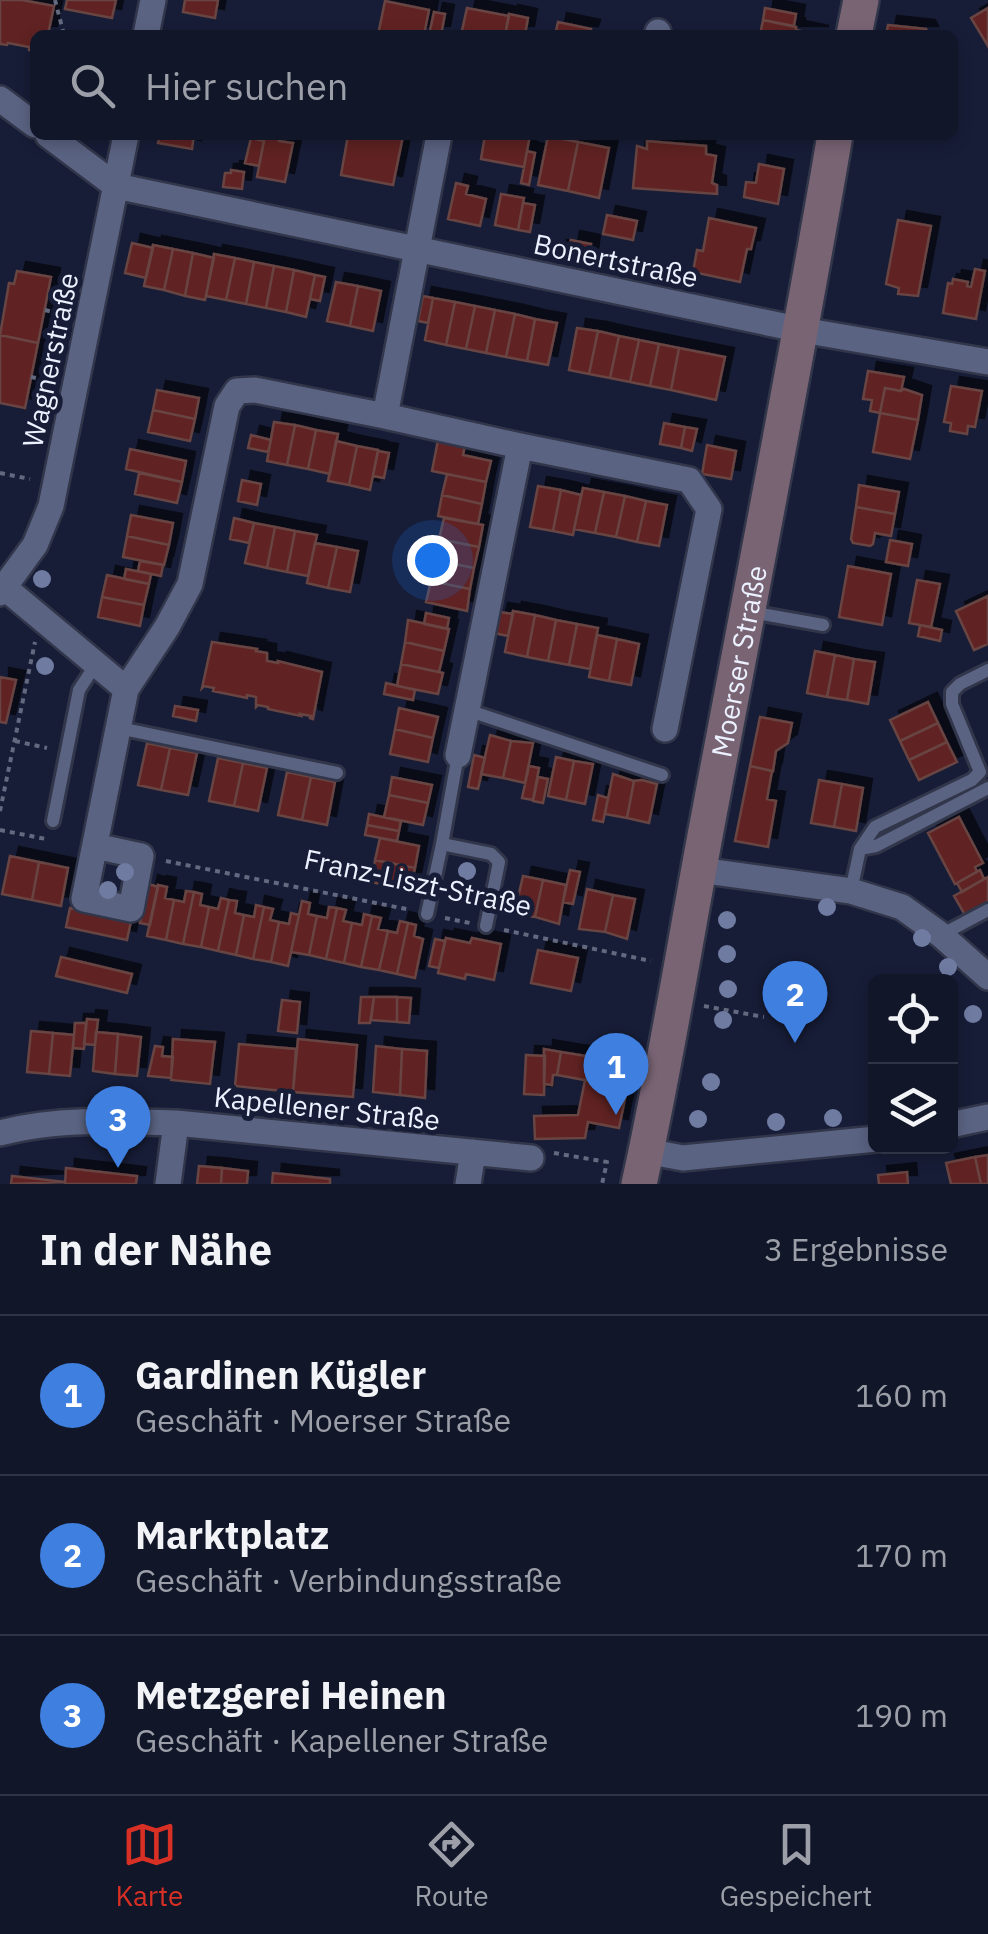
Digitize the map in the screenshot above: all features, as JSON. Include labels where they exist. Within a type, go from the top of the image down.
[{"type":"main road","points":[[855,30],[860,0]]},
{"type":"main road","name":"Moerser Straße","points":[[643,1167],[835,140]]},
{"type":"street","points":[[147,30],[153,0]]},
{"type":"street","points":[[0,99],[30,121]]},
{"type":"street","name":"Bonertstraße","points":[[55,140],[116,186],[802,330],[988,362]]},
{"type":"street","name":"Wagnerstraße","points":[[3,591],[35,545],[50,506],[125,140]]},
{"type":"street","points":[[385,416],[438,140]]},
{"type":"street","points":[[95,846],[142,856],[131,909],[84,900],[126,689],[190,584],[228,406],[237,391],[255,390],[688,480],[709,509],[665,730]]},
{"type":"street","points":[[458,754],[520,446]]},
{"type":"street","points":[[3,591],[126,689]]},
{"type":"street","points":[[699,870],[851,891],[902,908],[941,934],[988,978]]},
{"type":"street","points":[[958,1123],[988,1116]]},
{"type":"street","name":"Kapellener Straße","points":[[0,1133],[64,1123],[176,1123],[530,1158]]},
{"type":"street","name":"Kapellener Straße","points":[[168,1184],[176,1123]]},
{"type":"street","points":[[643,1167],[683,1158],[868,1140]]},
{"type":"street","name":"Kapellener Straße","points":[[468,1184],[472,1152]]},
{"type":"lane","points":[[748,612],[823,626]]},
{"type":"lane","points":[[53,820],[79,690],[96,664]]},
{"type":"lane","points":[[851,891],[860,849],[876,826],[972,780],[980,772],[952,704],[952,692],[988,670]]},
{"type":"lane","points":[[467,710],[662,775]]},
{"type":"lane","points":[[119,728],[337,773]]},
{"type":"lane","points":[[427,914],[458,754]]},
{"type":"lane","points":[[860,849],[876,846],[988,788]]},
{"type":"lane","points":[[442,844],[492,854],[499,862],[486,926]]},
{"type":"lane","points":[[941,934],[988,910]]},
{"type":"path","points":[[55,0],[63,30]]},
{"type":"path","points":[[0,473],[55,484]]},
{"type":"path","points":[[0,811],[30,670]]},
{"type":"path","points":[[15,741],[66,752]]},
{"type":"path","name":"Franz-Liszt-Straße","points":[[142,856],[682,967]]},
{"type":"path","points":[[715,1008],[764,1017]]},
{"type":"path","points":[[530,1158],[546,1152],[607,1162],[602,1184]]},
{"type":"building","points":[[0,0],[54,6],[49,30],[30,30],[30,50],[0,44]]},
{"type":"building","points":[[67,0],[116,0],[112,18],[65,9]]},
{"type":"building","points":[[185,0],[218,0],[215,18],[183,12]]},
{"type":"building","points":[[385,1],[429,10],[425,30],[379,30]]},
{"type":"building","points":[[467,8],[509,16],[506,30],[462,30]]},
{"type":"building","points":[[765,8],[796,14],[794,26],[763,20]]},
{"type":"building","points":[[988,8],[988,46],[971,18]]},
{"type":"building","points":[[434,12],[445,14],[442,30],[430,30]]},
{"type":"building","points":[[509,14],[528,18],[526,30],[506,30]]},
{"type":"building","points":[[763,20],[796,27],[796,30],[761,30]]},
{"type":"building","points":[[558,22],[591,29],[591,30],[556,30]]},
{"type":"building","points":[[888,25],[926,30],[887,30]]},
{"type":"building","points":[[159,140],[193,140],[192,149],[158,143]]},
{"type":"building","points":[[251,140],[264,141],[259,166],[245,163]]},
{"type":"building","points":[[264,140],[293,143],[285,182],[257,177]]},
{"type":"building","points":[[347,140],[402,140],[393,185],[341,175]]},
{"type":"building","points":[[484,140],[529,140],[524,167],[481,159]]},
{"type":"building","points":[[547,140],[578,142],[568,191],[538,185]]},
{"type":"building","points":[[647,141],[706,146],[706,154],[716,156],[712,183],[717,185],[717,194],[633,188],[637,146],[647,149]]},
{"type":"building","points":[[578,142],[609,148],[599,198],[568,191]]},
{"type":"building","points":[[527,151],[535,153],[529,185],[521,183]]},
{"type":"building","points":[[759,164],[784,169],[778,204],[744,197],[746,182],[756,183]]},
{"type":"building","points":[[244,172],[242,189],[223,187],[225,173]]},
{"type":"building","points":[[456,183],[468,186],[466,194],[486,199],[480,226],[448,219]]},
{"type":"building","points":[[501,194],[524,198],[518,230],[495,225]]},
{"type":"building","points":[[523,203],[535,205],[530,232],[518,230]]},
{"type":"building","points":[[607,215],[637,221],[633,240],[603,234]]},
{"type":"building","points":[[709,218],[756,228],[740,282],[693,272],[697,250],[703,251]]},
{"type":"building","points":[[898,220],[931,226],[918,296],[898,294],[899,288],[886,284]]},
{"type":"building","points":[[571,240],[591,244],[588,265],[556,259],[558,249],[569,251]]},
{"type":"building","points":[[132,243],[153,248],[146,278],[125,273]]},
{"type":"building","points":[[153,245],[173,249],[164,290],[144,286]]},
{"type":"building","points":[[173,249],[193,253],[185,296],[164,290]]},
{"type":"building","points":[[193,253],[214,258],[205,300],[185,296]]},
{"type":"building","points":[[214,254],[235,258],[226,300],[206,296]]},
{"type":"building","points":[[235,258],[254,262],[246,304],[226,300]]},
{"type":"building","points":[[254,262],[274,266],[266,308],[246,304]]},
{"type":"building","points":[[274,266],[294,270],[286,312],[266,308]]},
{"type":"building","points":[[975,269],[985,271],[976,319],[943,313],[948,283],[952,284],[953,279],[968,282],[971,287]]},
{"type":"building","points":[[294,270],[315,275],[306,317],[286,312]]},
{"type":"building","points":[[17,271],[51,277],[38,343],[0,335],[9,283],[14,284]]},
{"type":"building","points":[[315,275],[325,277],[320,301],[310,299]]},
{"type":"building","points":[[336,282],[358,286],[350,326],[327,321]]},
{"type":"building","points":[[358,286],[381,291],[373,331],[350,326]]},
{"type":"building","points":[[423,296],[433,298],[428,323],[418,321]]},
{"type":"building","points":[[433,298],[455,302],[446,345],[425,340]]},
{"type":"building","points":[[455,302],[475,306],[466,349],[446,345]]},
{"type":"building","points":[[475,306],[495,310],[486,353],[466,349]]},
{"type":"building","points":[[495,310],[515,314],[506,357],[486,353]]},
{"type":"building","points":[[515,314],[535,319],[527,361],[506,357]]},
{"type":"building","points":[[535,319],[557,323],[548,365],[527,361]]},
{"type":"building","points":[[577,328],[598,331],[589,374],[569,370]]},
{"type":"building","points":[[598,331],[619,336],[610,378],[589,374]]},
{"type":"building","points":[[0,335],[38,343],[25,408],[0,403]]},
{"type":"building","points":[[619,336],[639,340],[630,382],[610,378]]},
{"type":"building","points":[[639,340],[659,344],[650,386],[630,382]]},
{"type":"building","points":[[659,344],[679,348],[671,390],[650,386]]},
{"type":"building","points":[[679,348],[725,357],[716,400],[671,390]]},
{"type":"building","points":[[868,371],[904,377],[901,391],[885,388],[880,413],[870,411],[872,400],[863,399]]},
{"type":"building","points":[[951,386],[982,391],[975,427],[968,426],[967,434],[950,431],[951,423],[944,422]]},
{"type":"building","points":[[885,388],[922,395],[918,420],[880,413]]},
{"type":"building","points":[[157,390],[199,398],[195,419],[153,410]]},
{"type":"building","points":[[153,410],[195,419],[190,441],[148,432]]},
{"type":"building","points":[[880,413],[918,420],[910,459],[873,452]]},
{"type":"building","points":[[274,422],[295,425],[287,465],[267,461]]},
{"type":"building","points":[[664,423],[685,427],[681,448],[660,444]]},
{"type":"building","points":[[295,425],[316,430],[308,469],[287,465]]},
{"type":"building","points":[[685,427],[697,429],[692,451],[681,448]]},
{"type":"building","points":[[316,430],[338,434],[330,474],[308,469]]},
{"type":"building","points":[[251,435],[271,440],[268,452],[248,448]]},
{"type":"building","points":[[438,440],[465,445],[463,455],[491,461],[486,482],[432,471]]},
{"type":"building","points":[[336,441],[357,446],[349,485],[328,481]]},
{"type":"building","points":[[707,445],[736,451],[731,479],[702,474]]},
{"type":"building","points":[[357,446],[378,450],[370,490],[349,485]]},
{"type":"building","points":[[130,449],[186,461],[182,482],[126,469]]},
{"type":"building","points":[[378,451],[389,453],[384,478],[373,476]]},
{"type":"building","points":[[139,473],[182,482],[177,503],[135,494]]},
{"type":"building","points":[[447,474],[486,482],[482,504],[442,495]]},
{"type":"building","points":[[242,480],[261,484],[257,505],[238,501]]},
{"type":"building","points":[[859,485],[899,492],[895,514],[856,507]]},
{"type":"building","points":[[538,486],[561,490],[553,531],[530,527]]},
{"type":"building","points":[[583,488],[604,492],[595,533],[574,529]]},
{"type":"building","points":[[561,490],[581,495],[573,535],[553,531]]},
{"type":"building","points":[[604,492],[625,496],[616,537],[595,533]]},
{"type":"building","points":[[442,495],[482,504],[478,524],[438,516]]},
{"type":"building","points":[[625,496],[646,501],[637,542],[616,537]]},
{"type":"building","points":[[646,501],[667,505],[659,546],[637,542]]},
{"type":"building","points":[[856,507],[895,514],[891,536],[875,533],[870,546],[853,543]]},
{"type":"building","points":[[131,515],[173,523],[169,545],[127,536]]},
{"type":"building","points":[[234,518],[254,523],[249,543],[230,539]]},
{"type":"building","points":[[444,518],[483,525],[479,547],[439,539]]},
{"type":"building","points":[[254,523],[275,527],[267,568],[245,563]]},
{"type":"building","points":[[275,527],[295,531],[287,572],[267,568]]},
{"type":"building","points":[[295,531],[317,535],[308,576],[287,572]]},
{"type":"building","points":[[127,536],[169,545],[164,565],[123,557]]},
{"type":"building","points":[[439,539],[479,547],[474,568],[435,560]]},
{"type":"building","points":[[890,540],[912,544],[908,566],[886,562]]},
{"type":"building","points":[[315,543],[337,547],[328,588],[307,583]]},
{"type":"building","points":[[337,547],[358,551],[350,592],[328,588]]},
{"type":"building","points":[[435,560],[474,568],[470,589],[431,581]]},
{"type":"building","points":[[140,561],[163,565],[161,576],[138,571]]},
{"type":"building","points":[[848,566],[891,574],[882,625],[839,617]]},
{"type":"building","points":[[126,569],[151,574],[149,584],[124,579]]},
{"type":"building","points":[[107,575],[149,584],[144,605],[102,597]]},
{"type":"building","points":[[917,580],[940,584],[931,627],[909,623]]},
{"type":"building","points":[[431,581],[470,589],[467,611],[426,602]]},
{"type":"building","points":[[988,596],[988,644],[974,650],[956,611]]},
{"type":"building","points":[[102,597],[144,605],[140,626],[98,617]]},
{"type":"building","points":[[513,611],[535,615],[527,657],[505,652]]},
{"type":"building","points":[[499,612],[513,614],[508,636],[494,633]]},
{"type":"building","points":[[426,613],[449,618],[447,629],[424,624]]},
{"type":"building","points":[[535,615],[556,620],[548,661],[527,657]]},
{"type":"building","points":[[408,620],[449,629],[444,651],[405,642]]},
{"type":"building","points":[[556,620],[577,624],[569,665],[548,661]]},
{"type":"building","points":[[577,624],[598,628],[590,669],[569,665]]},
{"type":"building","points":[[920,625],[942,630],[940,641],[918,636]]},
{"type":"building","points":[[597,635],[617,639],[609,681],[589,677]]},
{"type":"building","points":[[617,639],[639,644],[631,685],[609,681]]},
{"type":"building","points":[[212,642],[257,649],[267,653],[267,661],[322,672],[313,719],[256,707],[256,697],[202,688]]},
{"type":"building","points":[[405,642],[444,651],[439,672],[401,664]]},
{"type":"building","points":[[815,651],[835,655],[827,697],[807,693]]},
{"type":"building","points":[[835,655],[854,659],[847,700],[827,697]]},
{"type":"building","points":[[854,659],[875,662],[868,704],[847,700]]},
{"type":"building","points":[[401,664],[443,673],[438,694],[397,686]]},
{"type":"building","points":[[0,677],[16,680],[6,723],[0,722]]},
{"type":"building","points":[[386,683],[415,690],[413,700],[384,694]]},
{"type":"building","points":[[928,702],[938,723],[900,741],[890,720]]},
{"type":"building","points":[[175,706],[198,710],[196,721],[173,716]]},
{"type":"building","points":[[399,708],[438,717],[433,738],[395,729]]},
{"type":"building","points":[[760,717],[792,723],[788,743],[776,751],[773,771],[750,766]]},
{"type":"building","points":[[938,723],[947,742],[909,760],[900,741]]},
{"type":"building","points":[[395,729],[433,738],[428,762],[390,754]]},
{"type":"building","points":[[490,735],[511,741],[503,778],[481,774]]},
{"type":"building","points":[[511,741],[533,743],[525,783],[503,778]]},
{"type":"building","points":[[947,742],[957,762],[919,780],[909,760]]},
{"type":"building","points":[[147,743],[170,748],[161,790],[138,785]]},
{"type":"building","points":[[170,748],[197,753],[188,795],[161,790]]},
{"type":"building","points":[[474,755],[485,758],[478,789],[468,787]]},
{"type":"building","points":[[556,757],[574,761],[566,800],[548,796]]},
{"type":"building","points":[[218,758],[243,763],[234,806],[209,801]]},
{"type":"building","points":[[574,761],[593,764],[585,804],[566,800]]},
{"type":"building","points":[[243,763],[267,768],[258,811],[234,806]]},
{"type":"building","points":[[529,766],[539,768],[533,800],[522,798]]},
{"type":"building","points":[[750,766],[772,771],[767,799],[776,801],[768,847],[735,841]]},
{"type":"building","points":[[287,772],[311,777],[302,820],[278,815]]},
{"type":"building","points":[[613,774],[634,781],[627,818],[605,814]]},
{"type":"building","points":[[311,777],[335,782],[327,825],[302,820]]},
{"type":"building","points":[[392,777],[432,785],[428,803],[389,795]]},
{"type":"building","points":[[538,777],[548,779],[543,803],[533,801]]},
{"type":"building","points":[[819,780],[842,784],[834,827],[811,823]]},
{"type":"building","points":[[634,781],[657,784],[649,823],[627,818]]},
{"type":"building","points":[[842,784],[863,788],[856,831],[834,827]]},
{"type":"building","points":[[389,795],[428,803],[423,825],[384,817]]},
{"type":"building","points":[[598,795],[608,798],[603,822],[593,820]]},
{"type":"building","points":[[369,814],[401,821],[399,831],[367,825]]},
{"type":"building","points":[[959,817],[983,863],[975,867],[977,872],[955,884],[928,833]]},
{"type":"building","points":[[367,825],[399,831],[397,841],[365,835]]},
{"type":"building","points":[[380,838],[419,846],[415,868],[375,860]]},
{"type":"building","points":[[10,856],[39,862],[32,900],[2,894]]},
{"type":"building","points":[[375,860],[415,868],[410,890],[371,882]]},
{"type":"building","points":[[39,862],[68,868],[61,906],[32,900]]},
{"type":"building","points":[[570,870],[580,872],[573,904],[563,902]]},
{"type":"building","points":[[980,870],[984,879],[962,892],[957,883]]},
{"type":"building","points":[[523,876],[543,880],[535,917],[514,915]]},
{"type":"building","points":[[988,877],[988,903],[965,915],[954,896]]},
{"type":"building","points":[[543,880],[566,885],[559,924],[535,917]]},
{"type":"building","points":[[149,884],[158,887],[150,925],[140,923]]},
{"type":"building","points":[[158,885],[167,887],[165,898],[174,900],[166,940],[147,936]]},
{"type":"building","points":[[587,889],[613,895],[605,932],[579,929]]},
{"type":"building","points":[[186,891],[194,892],[183,944],[166,940],[174,900],[184,902]]},
{"type":"building","points":[[194,892],[202,894],[200,905],[209,907],[201,947],[183,944]]},
{"type":"building","points":[[613,895],[635,899],[627,939],[605,932]]},
{"type":"building","points":[[221,898],[229,900],[218,951],[201,947],[209,907],[218,909]]},
{"type":"building","points":[[229,900],[237,901],[235,913],[244,915],[236,955],[218,951]]},
{"type":"building","points":[[302,901],[310,903],[308,914],[317,916],[309,955],[291,952]]},
{"type":"building","points":[[256,905],[264,907],[253,959],[236,955],[244,915],[254,917]]},
{"type":"building","points":[[264,907],[273,909],[270,920],[279,922],[271,962],[253,959]]},
{"type":"building","points":[[329,907],[337,908],[326,959],[309,955],[317,916],[327,918]]},
{"type":"building","points":[[70,908],[131,921],[127,940],[66,927]]},
{"type":"building","points":[[337,908],[346,910],[343,921],[352,923],[344,963],[326,959]]},
{"type":"building","points":[[291,913],[299,915],[288,966],[271,962],[279,922],[289,924]]},
{"type":"building","points":[[364,914],[372,916],[361,967],[344,963],[352,923],[362,925]]},
{"type":"building","points":[[372,916],[381,918],[378,929],[388,931],[379,970],[361,967]]},
{"type":"building","points":[[400,921],[408,923],[397,974],[379,970],[388,931],[397,933]]},
{"type":"building","points":[[408,923],[416,925],[414,936],[423,939],[415,978],[397,974]]},
{"type":"building","points":[[446,938],[501,944],[494,980],[438,973]]},
{"type":"building","points":[[435,939],[445,941],[439,968],[429,966]]},
{"type":"building","points":[[538,950],[578,958],[571,991],[531,983]]},
{"type":"building","points":[[61,957],[132,974],[127,993],[56,976]]},
{"type":"building","points":[[361,997],[374,997],[370,1023],[359,1023]]},
{"type":"building","points":[[374,997],[397,997],[397,1022],[371,1020]]},
{"type":"building","points":[[397,997],[411,998],[409,1023],[397,1022]]},
{"type":"building","points":[[282,1000],[300,1002],[297,1033],[278,1031]]},
{"type":"building","points":[[87,1019],[98,1020],[95,1045],[84,1044]]},
{"type":"building","points":[[75,1023],[86,1023],[84,1049],[73,1048]]},
{"type":"building","points":[[31,1031],[53,1033],[49,1074],[27,1072]]},
{"type":"building","points":[[96,1032],[118,1034],[115,1074],[93,1071]]},
{"type":"building","points":[[53,1033],[74,1035],[70,1076],[49,1074]]},
{"type":"building","points":[[118,1034],[141,1037],[137,1076],[115,1074]]},
{"type":"building","points":[[173,1039],[215,1042],[210,1084],[171,1080]]},
{"type":"building","points":[[298,1039],[357,1045],[353,1097],[293,1092]]},
{"type":"building","points":[[239,1044],[296,1049],[293,1092],[235,1086]]},
{"type":"building","points":[[155,1046],[163,1047],[162,1056],[173,1057],[171,1078],[148,1076]]},
{"type":"building","points":[[376,1046],[402,1049],[400,1095],[373,1092]]},
{"type":"building","points":[[402,1049],[427,1051],[425,1098],[400,1095]]},
{"type":"building","points":[[544,1049],[561,1052],[552,1085],[544,1084]]},
{"type":"building","points":[[561,1052],[599,1058],[595,1082],[557,1075]]},
{"type":"building","points":[[526,1055],[545,1056],[544,1095],[524,1094]]},
{"type":"building","points":[[599,1058],[622,1062],[619,1082],[628,1084],[619,1128],[588,1122],[585,1138],[535,1139],[534,1116],[578,1115],[585,1080],[595,1082]]},
{"type":"building","points":[[988,1155],[988,1184],[981,1184],[975,1157]]},
{"type":"building","points":[[975,1157],[981,1184],[951,1184],[946,1163]]},
{"type":"building","points":[[199,1166],[222,1168],[221,1184],[197,1184]]},
{"type":"building","points":[[66,1168],[137,1176],[136,1184],[65,1184]]},
{"type":"building","points":[[222,1168],[248,1171],[247,1184],[221,1184]]},
{"type":"building","points":[[907,1172],[908,1184],[879,1184],[878,1175]]},
{"type":"building","points":[[273,1173],[330,1179],[330,1184],[272,1184]]},
{"type":"building","points":[[12,1176],[65,1182],[11,1184]]},
{"type":"place","name":"Marktplatz","points":[[795,1043]]},
{"type":"place","name":"Gardinen Kügler","points":[[616,1115]]},
{"type":"place","name":"Metzgerei Heinen","points":[[118,1168]]}]
